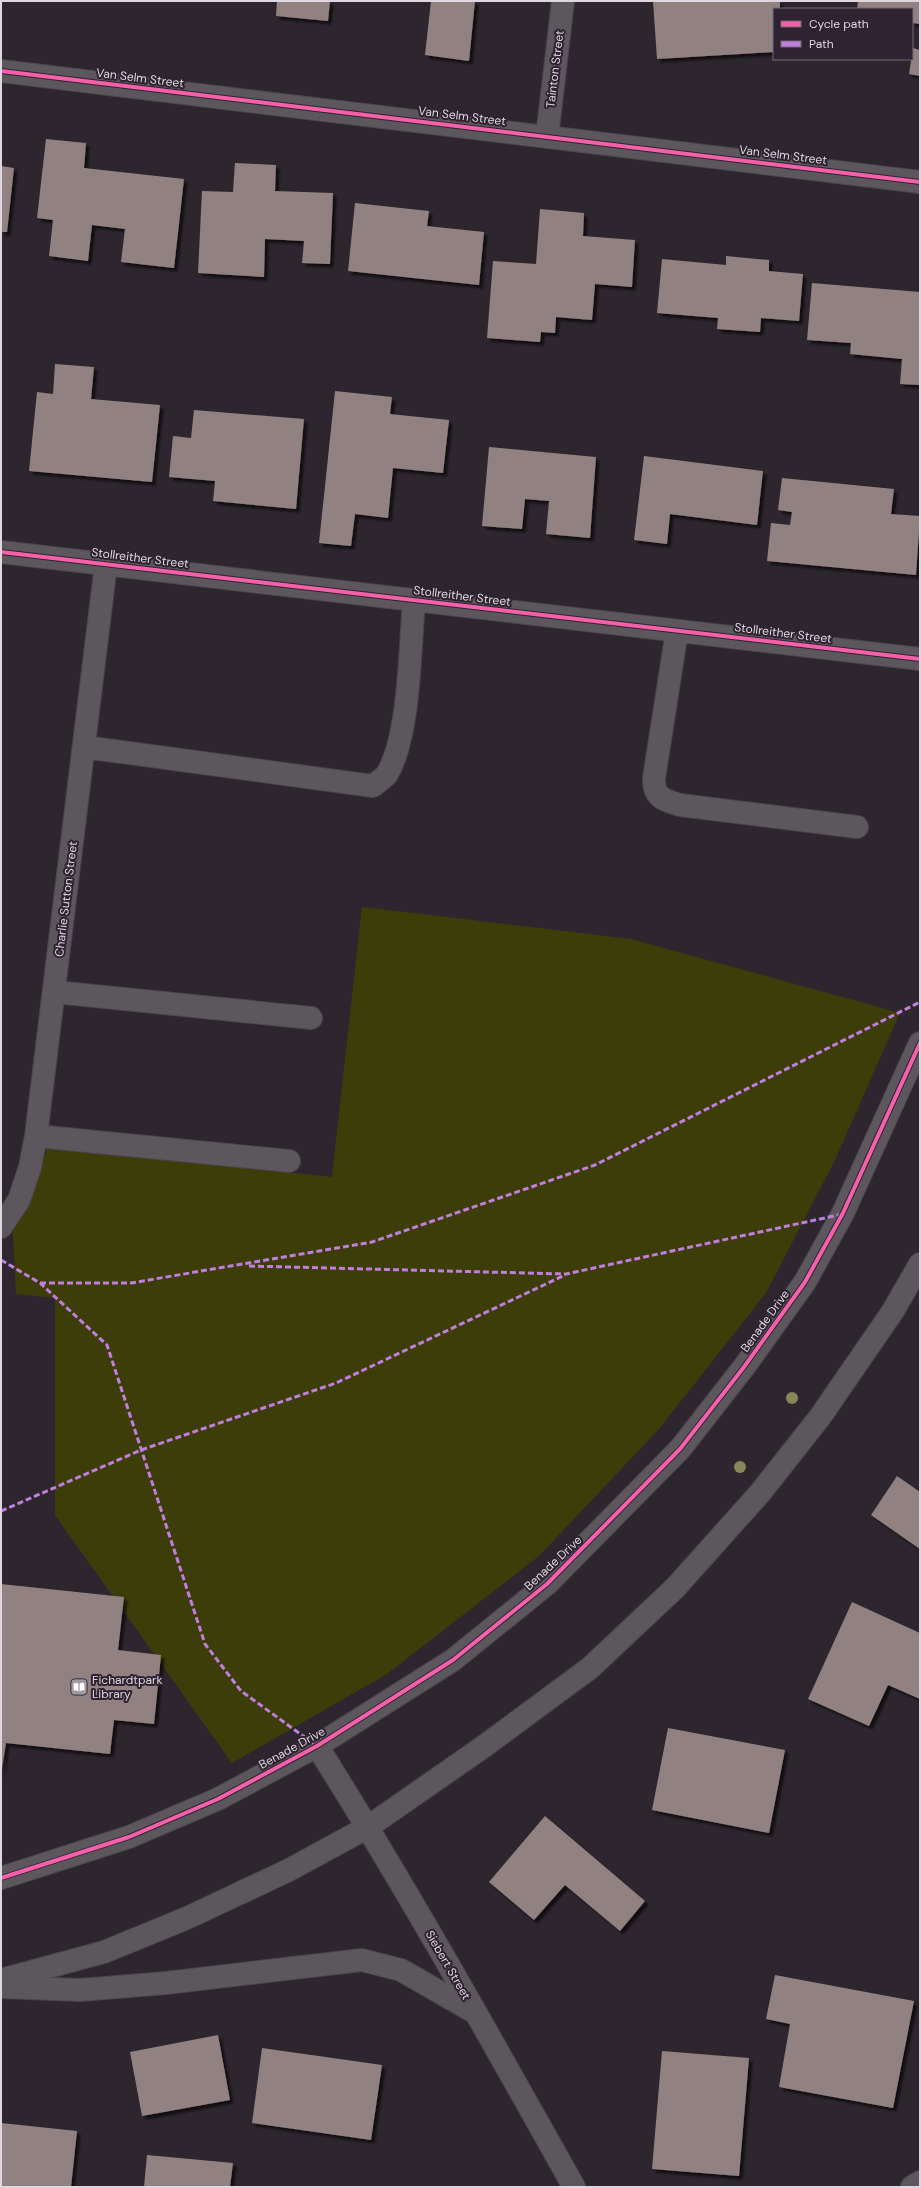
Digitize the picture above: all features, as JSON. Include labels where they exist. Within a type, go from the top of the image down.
[{"type":"street","name":"Tainton Street","points":[[547,137],[563,1]]},
{"type":"street","name":"Van Selm Street","points":[[1,71],[920,182]]},
{"type":"street","name":"Stollreither Street","points":[[1,552],[920,659]]},
{"type":"street","name":"Charlie Sutton Street","points":[[1,1227],[19,1200],[30,1167],[36,1136],[55,992],[106,564]]},
{"type":"street","points":[[84,747],[373,786],[386,775],[394,758],[404,718],[414,600]]},
{"type":"street","points":[[677,631],[654,778],[654,788],[656,794],[661,798],[680,805],[857,827]]},
{"type":"street","points":[[55,992],[311,1018]]},
{"type":"street","name":"Benade Drive","points":[[1,1878],[129,1837],[218,1799],[317,1746],[453,1660],[548,1584],[680,1449],[744,1367],[805,1282],[844,1213],[920,1043]]},
{"type":"street","points":[[36,1136],[289,1161]]},
{"type":"street","points":[[893,1311],[920,1264]]},
{"type":"street","points":[[1,1980],[104,1952],[188,1918],[289,1870],[368,1827],[483,1747],[590,1668],[675,1588],[774,1475],[820,1417],[920,1272]]},
{"type":"street","name":"Siebert Street","points":[[317,1746],[368,1827],[477,2014],[574,2187]]},
{"type":"street","points":[[1,1987],[80,1990],[166,1983],[362,1960],[401,1970],[477,2014]]},
{"type":"street","points":[[912,2187],[920,2182]]},
{"type":"shaded area","points":[[362,907],[631,939],[900,1013],[835,1160],[766,1293],[659,1429],[539,1556],[387,1674],[232,1763],[55,1515],[55,1298],[16,1294],[12,1217],[35,1186],[48,1146],[332,1177]]},
{"type":"building","points":[[277,1],[330,1],[328,21],[276,16]]},
{"type":"building","points":[[431,1],[475,1],[469,61],[425,55]]},
{"type":"building","points":[[653,1],[780,1],[780,8],[773,8],[773,52],[657,59]]},
{"type":"building","points":[[858,1],[920,1],[920,24],[913,23],[913,8],[857,8]]},
{"type":"building","points":[[913,48],[920,50],[920,76],[909,74],[911,60],[913,60]]},
{"type":"building","points":[[46,139],[86,143],[84,168],[184,179],[174,268],[121,262],[125,229],[92,225],[88,261],[49,256],[53,220],[37,218]]},
{"type":"building","points":[[235,163],[276,165],[275,191],[333,193],[330,264],[302,263],[304,241],[265,239],[264,277],[198,273],[202,191],[233,192]]},
{"type":"building","points":[[1,166],[14,168],[7,232],[1,232]]},
{"type":"building","points":[[355,203],[429,211],[427,226],[484,232],[479,285],[348,271]]},
{"type":"building","points":[[540,209],[584,213],[583,236],[635,240],[632,287],[595,284],[592,320],[556,317],[555,333],[541,332],[540,342],[487,338],[493,261],[536,264]]},
{"type":"building","points":[[726,256],[769,260],[769,271],[803,274],[799,321],[761,318],[760,332],[717,329],[718,318],[657,313],[662,259],[726,265]]},
{"type":"building","points":[[812,283],[920,292],[920,385],[900,384],[902,359],[850,354],[851,343],[807,340]]},
{"type":"building","points":[[55,364],[94,367],[91,399],[160,405],[152,482],[29,471],[37,392],[53,394]]},
{"type":"building","points":[[335,391],[392,397],[390,414],[449,420],[443,473],[393,468],[388,518],[355,514],[351,546],[319,543]]},
{"type":"building","points":[[194,410],[304,419],[296,509],[213,501],[215,481],[169,477],[173,436],[191,438]]},
{"type":"building","points":[[489,447],[596,457],[590,538],[546,534],[549,501],[525,499],[522,529],[482,526]]},
{"type":"building","points":[[644,456],[763,471],[757,525],[670,514],[667,544],[634,540]]},
{"type":"building","points":[[782,478],[894,489],[891,514],[920,516],[916,575],[767,561],[771,523],[790,525],[792,512],[778,510]]},
{"type":"building","points":[[897,1476],[920,1492],[920,1549],[871,1515]]},
{"type":"building","name":"Fichardtpark Library","points":[[1,1584],[124,1597],[118,1650],[161,1655],[154,1724],[114,1720],[110,1754],[6,1743],[1,1775]]},
{"type":"building","points":[[852,1602],[920,1633],[920,1699],[888,1685],[869,1726],[808,1699]]},
{"type":"building","points":[[668,1728],[785,1750],[769,1833],[652,1810]]},
{"type":"building","points":[[545,1816],[645,1901],[620,1931],[565,1885],[534,1920],[489,1882]]},
{"type":"building","points":[[775,1975],[914,2001],[893,2108],[779,2087],[790,2024],[766,2019]]},
{"type":"building","points":[[218,2035],[230,2100],[142,2116],[130,2052]]},
{"type":"building","points":[[262,2048],[382,2065],[371,2140],[252,2123]]},
{"type":"building","points":[[662,2051],[749,2058],[739,2176],[652,2169]]},
{"type":"building","points":[[1,2123],[77,2131],[71,2187],[1,2187]]},
{"type":"building","points":[[147,2155],[233,2163],[230,2187],[144,2187]]},
{"type":"marked path","points":[[40,1283],[131,1283],[372,1242],[595,1165],[920,1002]]},
{"type":"marked path","points":[[249,1266],[566,1274],[843,1214]]},
{"type":"marked path","points":[[1,1260],[40,1283],[107,1345],[205,1644],[241,1691],[317,1746]]},
{"type":"marked path","points":[[1,1511],[141,1450],[336,1383],[565,1275]]},
{"type":"cycle path","points":[[1,71],[920,182]]},
{"type":"cycle path","points":[[1,552],[920,659]]},
{"type":"cycle path","points":[[1,1878],[129,1837],[218,1799],[317,1746],[453,1660],[547,1584],[680,1449],[744,1367],[805,1282],[843,1213],[920,1043]]},
{"type":"place","name":"Fichardtpark Library","points":[[79,1687]]}]
